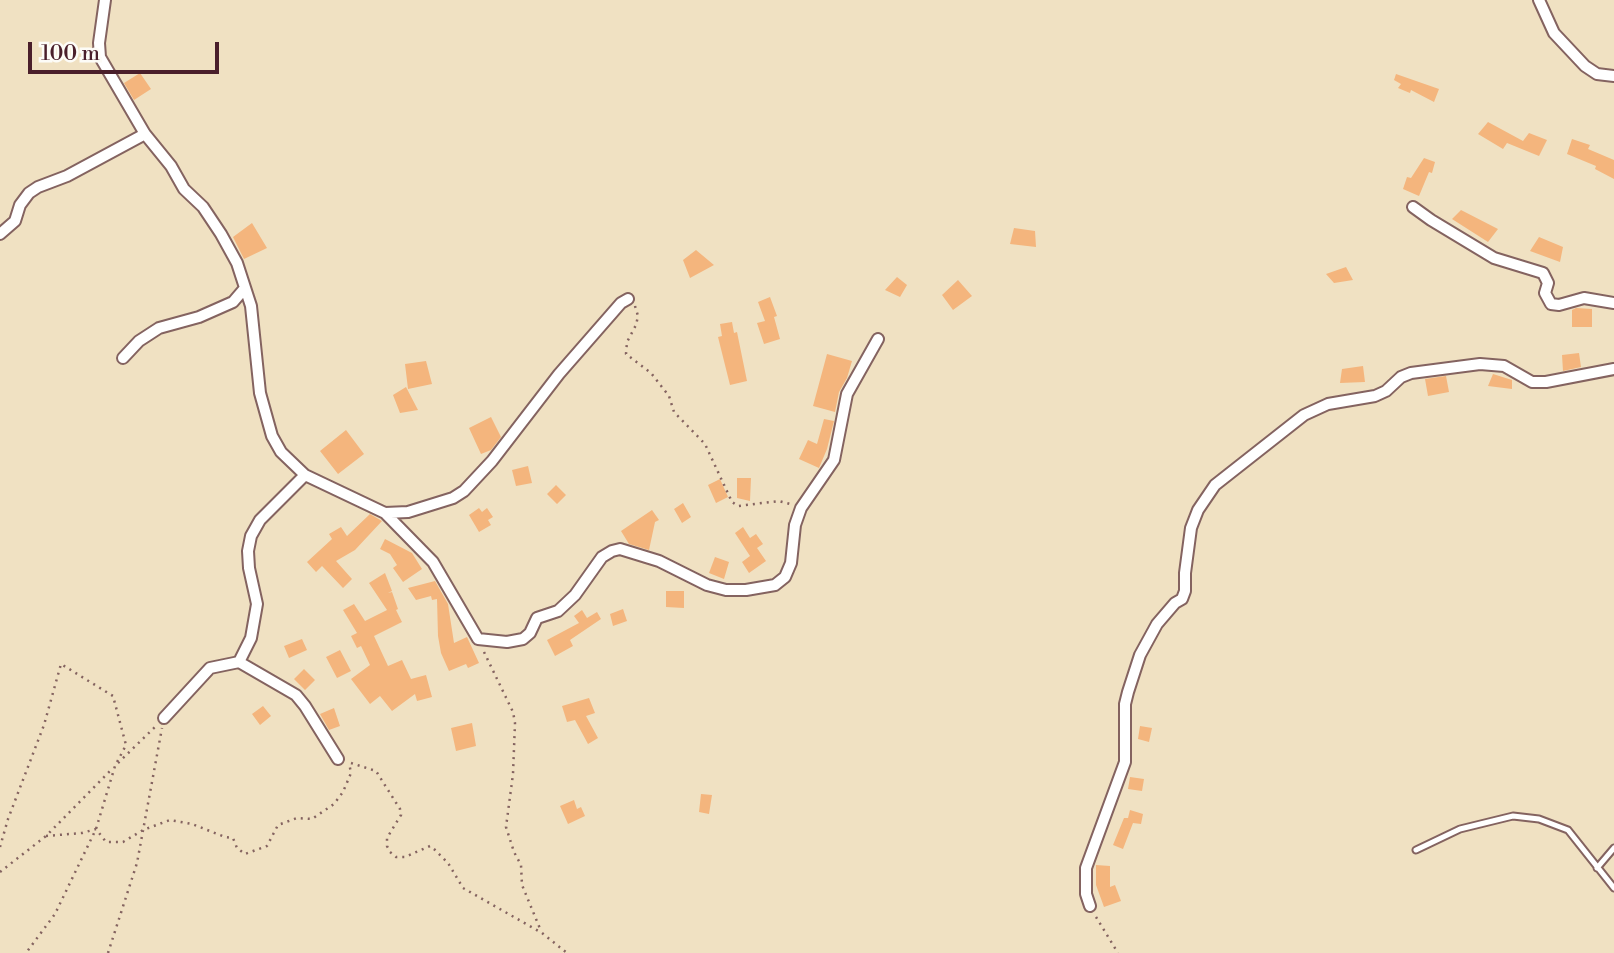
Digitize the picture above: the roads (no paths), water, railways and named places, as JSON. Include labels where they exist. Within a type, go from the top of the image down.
[{"type":"street","points":[[105,0],[99,43],[100,57],[145,134],[171,166],[184,189],[203,207],[222,234],[237,263],[251,306],[260,393],[272,436],[281,452],[305,475],[385,513],[433,562],[478,639],[507,642],[523,639],[530,633],[537,618],[558,611],[575,595],[602,557],[620,549],[659,561],[707,585],[726,590],[746,590],[775,584],[785,577],[791,563],[801,508],[834,460],[847,394],[878,339]]},
{"type":"street","points":[[1539,0],[1554,33],[1585,66],[1597,74],[1614,76]]},
{"type":"street","points":[[0,234],[15,221],[20,205],[29,193],[145,134]]},
{"type":"street","points":[[1413,206],[1494,258],[1543,273],[1548,283],[1545,293],[1551,304],[1559,305],[1584,298],[1614,303]]},
{"type":"street","points":[[122,358],[139,341],[159,328],[199,317],[233,302],[245,288]]},
{"type":"street","points":[[385,513],[408,512],[431,506],[464,491],[492,461],[559,374],[621,303],[628,299]]},
{"type":"street","points":[[1090,906],[1086,894],[1086,868],[1125,762],[1125,704],[1128,692],[1140,656],[1157,624],[1175,603],[1182,599],[1191,528],[1198,510],[1215,485],[1304,415],[1328,404],[1375,396],[1411,373],[1480,364],[1504,366],[1532,382],[1546,382],[1614,369]]},
{"type":"street","points":[[239,662],[251,638],[257,604],[249,568],[251,536],[260,520],[305,475]]},
{"type":"street","points":[[164,718],[210,668],[239,662],[296,695],[344,760]]},
{"type":"lane","points":[[1416,850],[1460,829],[1513,816],[1539,818],[1568,830],[1614,888]]},
{"type":"lane","points":[[1597,868],[1614,848]]}]
